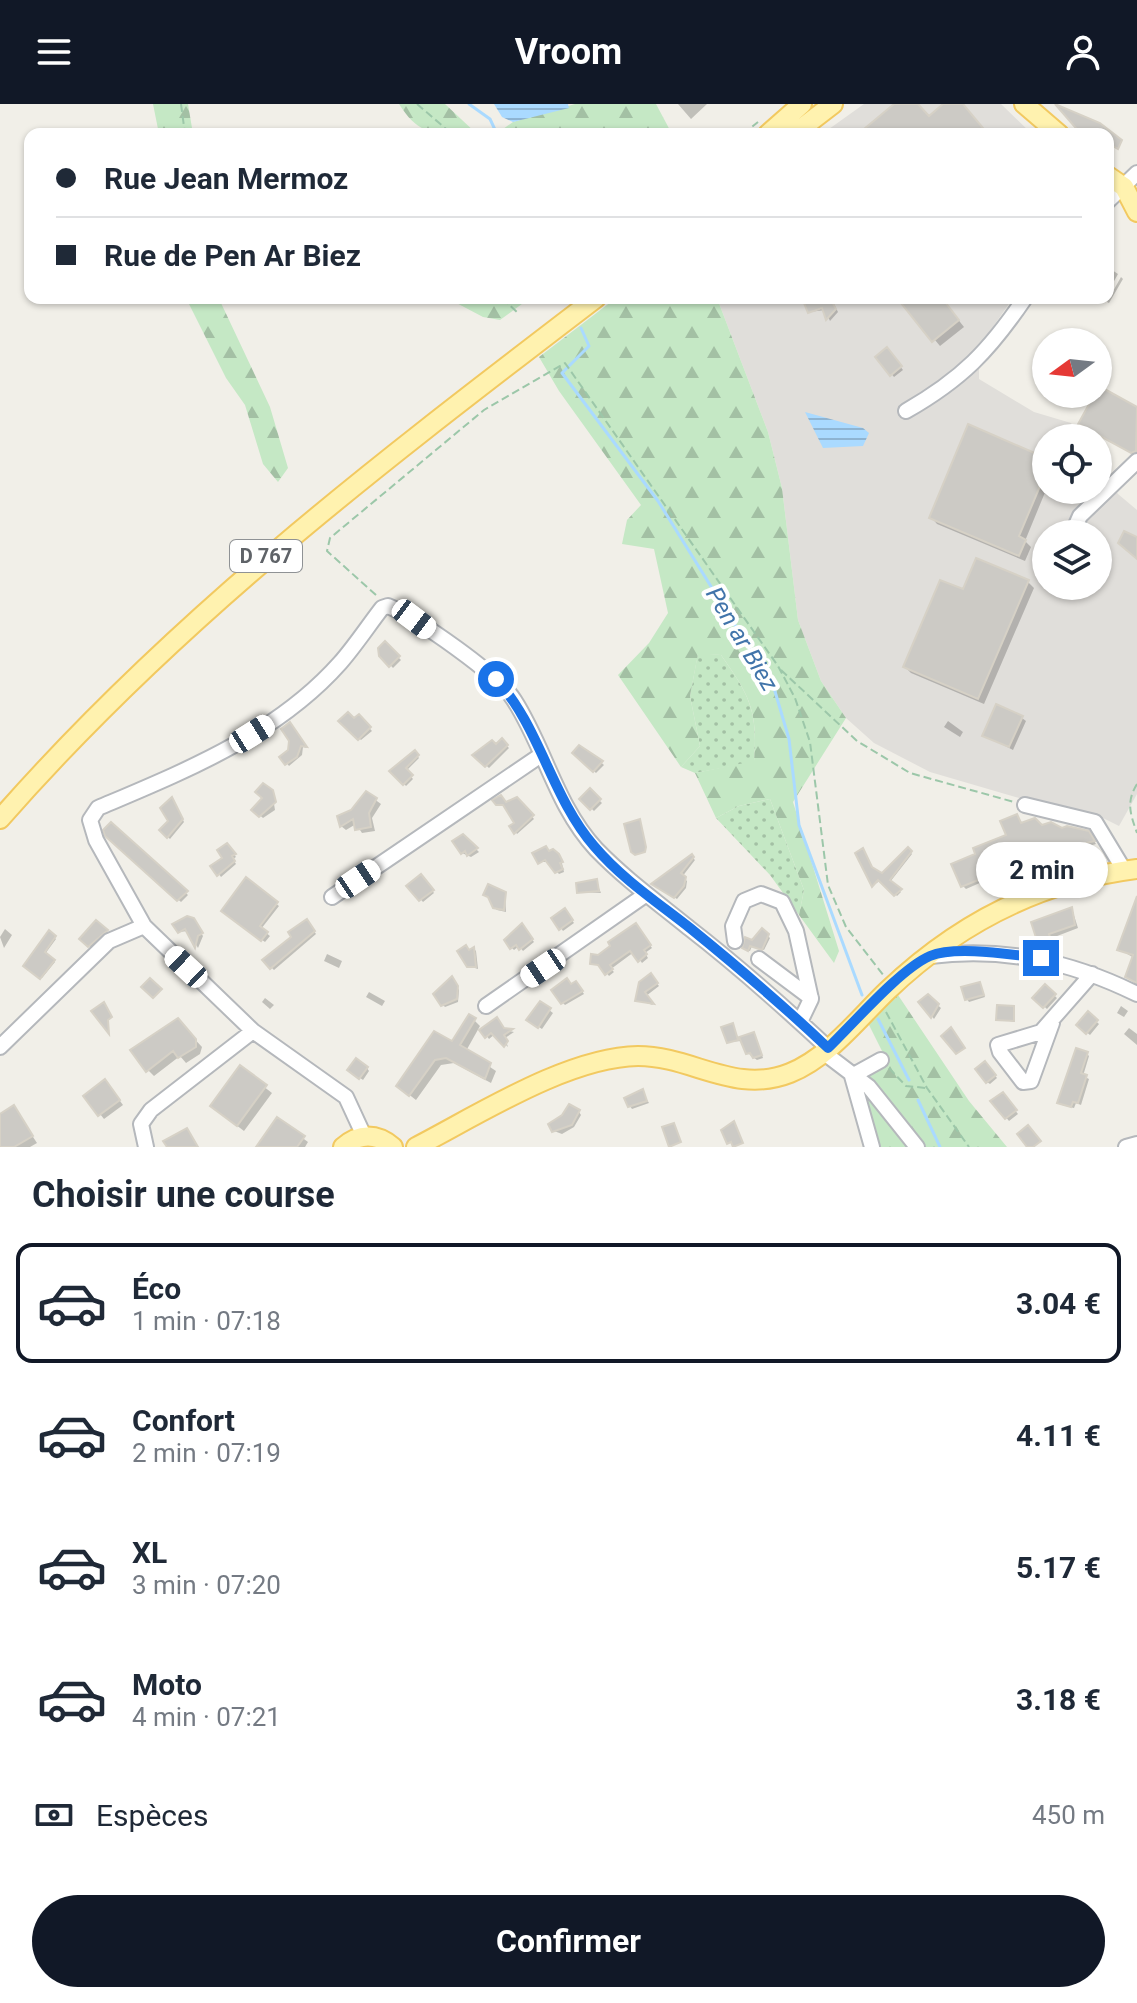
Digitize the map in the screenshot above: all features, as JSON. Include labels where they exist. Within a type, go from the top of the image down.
[{"type":"main road","points":[[775,128],[802,104]]},
{"type":"main road","points":[[802,128],[833,104]]},
{"type":"main road","points":[[1024,104],[1042,111],[1055,128]]},
{"type":"main road","points":[[1114,176],[1134,177],[1137,212]]},
{"type":"main road","name":"D 767","points":[[560,325],[583,304]]},
{"type":"main road","name":"D 767","points":[[0,819],[152,659],[249,571],[588,304]]},
{"type":"main road","points":[[416,1147],[559,1075],[596,1061],[639,1056],[665,1059],[722,1078],[755,1081],[793,1072],[826,1050],[891,988],[979,918],[1041,889],[1131,870]]},
{"type":"main road","points":[[343,1147],[364,1136],[379,1137],[393,1147]]},
{"type":"street","points":[[1114,195],[1134,177]]},
{"type":"street","points":[[906,411],[946,388],[973,366],[1020,304]]},
{"type":"street","points":[[1078,520],[1136,461]]},
{"type":"street","points":[[364,1136],[346,1097],[253,1031],[144,926],[90,827],[92,813],[213,758],[272,721],[341,663],[382,608],[388,606],[414,619],[496,679],[513,697],[576,823],[595,847],[645,895],[774,996],[852,1076],[869,1087],[917,1147]]},
{"type":"street","points":[[332,897],[541,755]]},
{"type":"street","points":[[1025,805],[1095,822],[1131,870]]},
{"type":"street","points":[[735,941],[733,926],[744,901],[761,894],[782,902],[796,931],[811,999],[800,1022]]},
{"type":"street","points":[[486,1006],[645,895]]},
{"type":"street","points":[[0,1047],[109,941],[144,926]]},
{"type":"street","points":[[930,956],[974,953],[1041,958],[1092,974],[1137,994]]},
{"type":"street","points":[[759,959],[811,999]]},
{"type":"street","points":[[1052,1023],[1092,974]]},
{"type":"street","points":[[146,1147],[141,1124],[151,1110],[253,1031]]},
{"type":"street","points":[[852,1076],[881,1060]]},
{"type":"street","points":[[852,1076],[872,1147]]},
{"type":"street","points":[[1123,1144],[1137,1144]]},
{"type":"path","points":[[181,104],[184,128]]},
{"type":"path","points":[[417,104],[445,128]]},
{"type":"path","points":[[508,304],[517,312]]},
{"type":"path","points":[[388,606],[327,551],[330,538],[484,410],[565,363],[778,666],[795,698],[810,742],[828,885],[846,927],[884,977]]},
{"type":"path","points":[[778,666],[857,741],[910,773],[1025,805]]},
{"type":"path","points":[[1137,784],[1129,797],[1129,808],[1137,833]]},
{"type":"path","points":[[883,1006],[927,1088],[969,1147]]},
{"type":"path","points":[[881,1060],[906,1086],[927,1088]]},
{"type":"shaded area","points":[[864,104],[1001,104],[1026,128],[830,128]]},
{"type":"shaded area","points":[[719,304],[1009,304],[979,347],[979,379],[1034,412],[1072,424],[1032,424],[1032,504],[1112,504],[1112,485],[1137,510],[1137,794],[1119,826],[1097,815],[1019,798],[930,772],[874,743],[846,718],[821,681],[798,620],[782,488],[768,432]]},
{"type":"green space","points":[[153,104],[188,104],[192,128],[158,128]]},
{"type":"green space","points":[[399,104],[445,104],[471,128],[422,128]]},
{"type":"green space","points":[[575,104],[656,104],[669,128],[504,128],[513,122]]},
{"type":"green space","points":[[189,304],[221,304],[270,407],[288,468],[278,482],[263,464],[245,405],[226,378]]},
{"type":"green space","points":[[458,304],[522,304],[500,320],[483,317]]},
{"type":"green space","points":[[608,304],[719,304],[768,432],[782,488],[798,620],[821,681],[846,718],[793,802],[839,951],[834,963],[799,915],[804,890],[770,799],[739,806],[716,818],[695,773],[754,761],[755,729],[750,705],[721,655],[698,654],[690,696],[700,746],[681,767],[618,675],[649,643],[668,613],[654,549],[622,544],[627,520],[641,505],[559,391],[539,357]]},
{"type":"green space","points":[[698,653],[721,655],[745,693],[755,730],[754,762],[695,773],[681,767],[700,746],[690,696]]},
{"type":"green space","points":[[770,799],[804,890],[799,915],[770,875],[716,818],[739,806]]},
{"type":"green space","points":[[898,995],[969,1101],[1007,1147],[877,1147],[862,1092],[863,1074],[886,1059],[868,1023]]},
{"type":"water","points":[[494,104],[568,104],[569,108],[513,122],[502,117]]},
{"type":"water","points":[[805,412],[863,428],[869,433],[863,446],[823,448]]},
{"type":"building","points":[[894,104],[918,104],[929,116],[943,104],[963,104],[983,128],[865,128]]},
{"type":"building","points":[[1055,104],[1106,128],[1076,128]]},
{"type":"building","points":[[1114,134],[1122,140],[1118,149],[1114,147]]},
{"type":"building","points":[[804,304],[833,304],[836,309],[826,320],[822,308],[808,313]]},
{"type":"building","points":[[902,304],[947,304],[959,320],[932,342]]},
{"type":"building","points":[[887,347],[902,366],[890,376],[875,357]]},
{"type":"building","points":[[1112,393],[1137,407],[1136,451],[1131,453],[1112,443],[1112,424],[1078,424],[1087,408],[1112,408]]},
{"type":"building","points":[[968,424],[1032,452],[1032,504],[1019,536],[1026,540],[1019,556],[929,518]]},
{"type":"building","points":[[1124,531],[1137,537],[1137,559],[1118,543]]},
{"type":"building","points":[[976,558],[1029,580],[978,699],[903,667],[940,580],[963,589]]},
{"type":"building","points":[[385,641],[400,656],[389,667],[379,656],[378,648]]},
{"type":"building","points":[[996,704],[1023,716],[1009,747],[982,736]]},
{"type":"building","points":[[348,712],[354,718],[359,714],[371,727],[358,740],[338,721]]},
{"type":"building","points":[[290,722],[307,747],[301,746],[297,757],[285,765],[279,757],[288,750],[289,741],[281,729]]},
{"type":"building","points":[[502,738],[508,745],[485,767],[472,755],[492,740],[496,744]]},
{"type":"building","points":[[579,745],[603,761],[593,772],[572,753]]},
{"type":"building","points":[[415,750],[419,755],[406,768],[413,775],[403,785],[389,771]]},
{"type":"building","points":[[263,783],[273,790],[276,802],[259,817],[251,810],[262,798],[255,792]]},
{"type":"building","points":[[590,788],[601,799],[590,810],[579,799]]},
{"type":"building","points":[[366,791],[377,798],[369,813],[371,827],[355,830],[353,819],[340,827],[337,816],[351,810]]},
{"type":"building","points":[[501,795],[506,802],[517,797],[534,815],[514,834],[509,826],[514,823],[503,805],[496,805],[492,800]]},
{"type":"building","points":[[172,797],[183,819],[167,838],[159,830],[168,821],[160,808]]},
{"type":"building","points":[[1017,814],[1021,823],[1035,818],[1042,825],[1051,822],[1062,828],[1067,826],[1089,831],[1095,841],[1053,850],[961,887],[951,864],[975,854],[973,848],[1006,835],[1000,821]]},
{"type":"building","points":[[640,819],[646,847],[645,852],[635,855],[631,852],[624,824]]},
{"type":"building","points":[[111,822],[188,891],[177,901],[105,836],[103,830]]},
{"type":"building","points":[[463,834],[478,848],[467,856],[465,851],[461,854],[452,841]]},
{"type":"building","points":[[227,843],[236,854],[232,856],[235,861],[217,876],[210,866],[222,858],[217,850]]},
{"type":"building","points":[[546,846],[549,851],[553,849],[559,854],[563,869],[555,873],[545,860],[538,864],[532,853]]},
{"type":"building","points":[[908,847],[912,851],[890,880],[902,889],[894,896],[878,880],[872,887],[855,853],[863,848],[872,867],[882,873]]},
{"type":"building","points":[[692,854],[694,857],[681,873],[686,877],[684,886],[674,898],[651,884]]},
{"type":"building","points":[[421,874],[434,890],[419,901],[406,886]]},
{"type":"building","points":[[246,877],[278,902],[260,926],[268,932],[261,941],[221,911]]},
{"type":"building","points":[[597,879],[599,891],[577,893],[576,883]]},
{"type":"building","points":[[488,884],[506,892],[504,910],[493,908],[488,897],[483,895]]},
{"type":"building","points":[[1137,896],[1137,983],[1125,977],[1133,955],[1117,950]]},
{"type":"building","points":[[1072,907],[1075,925],[1049,934],[1052,943],[1039,947],[1031,922]]},
{"type":"building","points":[[565,908],[573,920],[559,930],[551,918]]},
{"type":"building","points":[[187,916],[194,918],[203,933],[198,936],[195,948],[185,929],[178,933],[172,924]]},
{"type":"building","points":[[307,919],[315,931],[270,969],[262,960],[291,937],[288,932]]},
{"type":"building","points":[[96,920],[108,930],[88,947],[79,939]]},
{"type":"building","points":[[522,923],[533,939],[519,950],[516,945],[510,949],[504,940]]},
{"type":"building","points":[[636,923],[651,945],[644,950],[647,954],[638,962],[630,951],[610,965],[613,969],[605,975],[598,965],[590,964],[591,954],[598,955],[610,946],[608,942]]},
{"type":"building","points":[[762,928],[769,934],[762,950],[750,946],[748,951],[742,948],[745,937],[752,940]]},
{"type":"building","points":[[49,930],[56,936],[45,952],[55,960],[40,979],[23,966]]},
{"type":"building","points":[[466,945],[469,950],[474,947],[476,967],[467,967],[457,951]]},
{"type":"building","points":[[651,973],[658,983],[645,992],[654,1004],[635,1001],[639,982]]},
{"type":"building","points":[[452,976],[458,986],[457,999],[441,1006],[433,994]]},
{"type":"building","points":[[150,978],[162,989],[153,998],[141,987]]},
{"type":"building","points":[[567,978],[571,984],[576,981],[583,991],[561,1004],[551,990]]},
{"type":"building","points":[[980,982],[984,995],[965,1000],[961,987]]},
{"type":"building","points":[[1045,984],[1056,994],[1043,1008],[1032,998]]},
{"type":"building","points":[[928,994],[939,1004],[931,1018],[918,1002]]},
{"type":"building","points":[[540,1001],[551,1008],[538,1028],[526,1020]]},
{"type":"building","points":[[104,1002],[112,1017],[108,1020],[109,1034],[91,1011]]},
{"type":"building","points":[[997,1005],[1014,1006],[1014,1021],[996,1020]]},
{"type":"building","points":[[1088,1011],[1098,1020],[1086,1034],[1076,1025]]},
{"type":"building","points":[[469,1014],[476,1018],[460,1045],[491,1063],[485,1079],[446,1058],[435,1060],[409,1096],[396,1086],[434,1031],[452,1041]]},
{"type":"building","points":[[497,1017],[504,1028],[513,1029],[504,1035],[508,1041],[504,1047],[491,1033],[485,1038],[479,1030]]},
{"type":"building","points":[[178,1018],[196,1039],[196,1047],[178,1058],[173,1051],[146,1072],[130,1050]]},
{"type":"building","points":[[733,1023],[738,1040],[727,1043],[721,1027]]},
{"type":"building","points":[[951,1027],[965,1048],[956,1054],[941,1036]]},
{"type":"building","points":[[754,1032],[762,1055],[753,1058],[750,1053],[746,1054],[739,1037]]},
{"type":"building","points":[[1076,1048],[1088,1052],[1081,1073],[1087,1075],[1078,1103],[1073,1102],[1071,1107],[1057,1103]]},
{"type":"building","points":[[356,1058],[368,1067],[359,1079],[347,1070]]},
{"type":"building","points":[[985,1061],[996,1075],[986,1083],[975,1069]]},
{"type":"building","points":[[240,1065],[267,1085],[237,1126],[210,1106]]},
{"type":"building","points":[[105,1079],[120,1100],[98,1116],[83,1096]]},
{"type":"building","points":[[643,1089],[647,1101],[628,1107],[624,1098]]},
{"type":"building","points":[[1003,1092],[1017,1110],[1005,1119],[990,1101]]},
{"type":"building","points":[[569,1104],[580,1110],[572,1125],[552,1132],[548,1124],[562,1115]]},
{"type":"building","points":[[14,1105],[33,1136],[14,1147],[0,1147],[0,1114]]},
{"type":"building","points":[[277,1117],[305,1136],[297,1147],[256,1147]]},
{"type":"building","points":[[734,1121],[743,1143],[733,1147],[731,1142],[727,1144],[721,1130]]},
{"type":"building","points":[[674,1123],[681,1142],[669,1147],[662,1127]]},
{"type":"building","points":[[1028,1125],[1041,1141],[1033,1147],[1027,1147],[1017,1134]]},
{"type":"building","points":[[187,1128],[198,1147],[167,1147],[163,1141]]},
{"type":"waterway","name":"Pen ar Biez","points":[[469,104],[490,119],[494,128]]},
{"type":"waterway","name":"Pen ar Biez","points":[[581,328],[589,346],[562,373],[658,501],[774,688],[789,739],[799,825],[862,995]]},
{"type":"waterway","name":"Pen ar Biez","points":[[878,1019],[909,1080]]},
{"type":"waterway","name":"Pen ar Biez","points":[[918,1100],[940,1147]]},
{"type":"route","points":[[496,679],[513,697],[561,797],[595,847],[645,895],[774,996],[828,1048],[930,956],[1000,953],[1041,958]]}]
